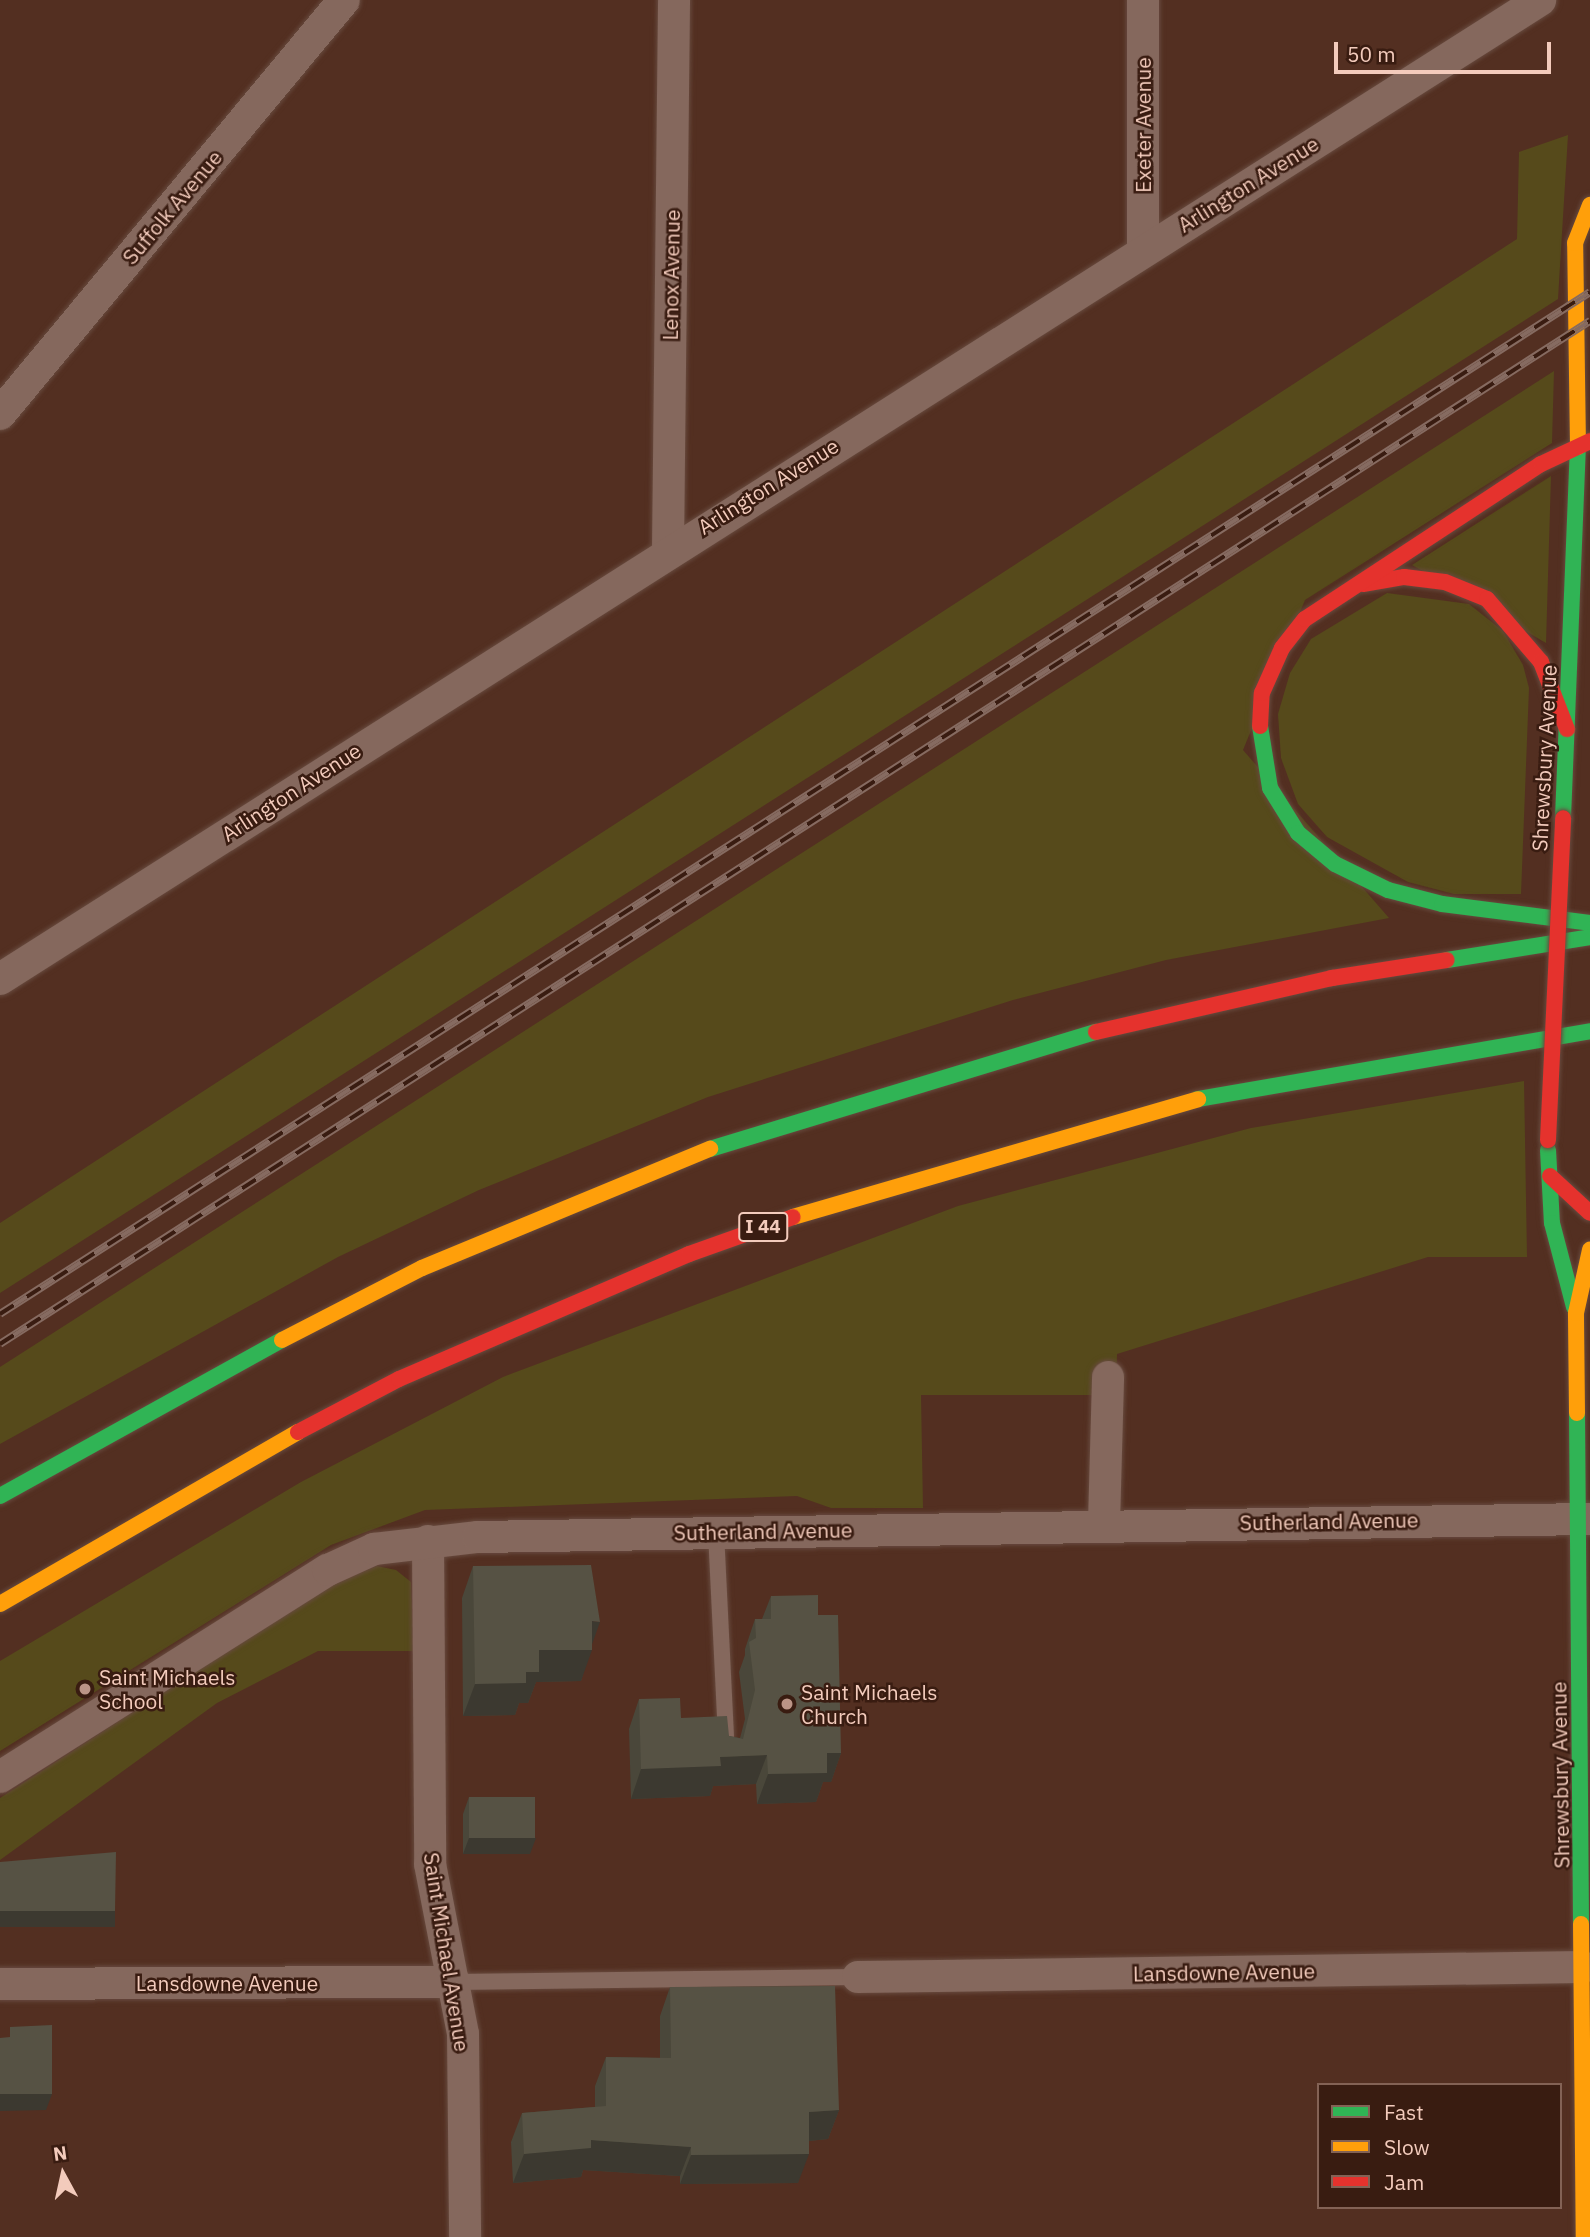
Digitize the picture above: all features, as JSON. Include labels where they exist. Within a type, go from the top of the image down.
[{"type":"main road","name":"Shrewsbury Avenue","points":[[1584,2237],[1587,1967],[1584,1519],[1576,1313],[1552,1223],[1548,1140],[1567,729],[1584,444],[1575,243],[1590,205]]},
{"type":"main road","points":[[1584,444],[1354,585],[1305,619],[1282,648],[1262,693],[1259,739],[1270,788],[1298,833],[1335,864],[1388,890],[1442,904],[1590,923]]},
{"type":"main road","points":[[1354,585],[1404,577],[1445,582],[1487,599],[1519,629],[1541,662],[1567,729]]},
{"type":"main road","points":[[0,1496],[140,1413],[351,1302],[569,1204],[716,1147],[1021,1050],[1177,1012],[1358,974],[1590,937]]},
{"type":"main road","name":"I 44","points":[[0,1604],[258,1452],[399,1379],[642,1273],[817,1208],[1153,1109],[1331,1071],[1590,1031]]},
{"type":"main road","points":[[1550,1176],[1590,1213]]},
{"type":"main road","name":"Shrewsbury Avenue","points":[[1576,1313],[1590,1250]]},
{"type":"street","name":"Suffolk Avenue","points":[[0,414],[344,0]]},
{"type":"street","name":"Lenox Avenue","points":[[668,550],[674,0]]},
{"type":"street","name":"Exeter Avenue","points":[[1143,0],[1143,250]]},
{"type":"street","name":"Arlington Avenue","points":[[0,979],[668,550],[1540,0]]},
{"type":"street","points":[[1104,1523],[1108,1377]]},
{"type":"street","name":"Sutherland Avenue","points":[[0,1777],[328,1570],[374,1549],[428,1541],[716,1532],[1104,1523],[1584,1519]]},
{"type":"street","name":"Saint Michael Avenue","points":[[428,1541],[430,1864],[463,2034],[465,2237]]},
{"type":"street","name":"Lansdowne Avenue","points":[[858,1977],[1587,1967]]},
{"type":"street","name":"Lansdowne Avenue","points":[[0,1984],[454,1982]]},
{"type":"lane","points":[[716,1532],[727,1759]]},
{"type":"lane","points":[[454,1982],[858,1977]]},
{"type":"shaded area","points":[[1568,135],[1558,299],[0,1293],[0,1223],[1517,239],[1519,152]]},
{"type":"shaded area","points":[[1554,371],[1552,443],[1305,600],[1243,750],[1389,918],[1166,960],[1013,1000],[708,1097],[479,1190],[338,1257],[0,1444],[0,1367]]},
{"type":"shaded area","points":[[1551,476],[1546,643],[1412,565]]},
{"type":"shaded area","points":[[1387,593],[1469,604],[1503,631],[1523,665],[1529,688],[1521,894],[1454,894],[1408,882],[1327,837],[1298,804],[1281,758],[1278,714],[1290,673],[1311,639]]},
{"type":"shaded area","points":[[1524,1081],[1527,1257],[1428,1257],[1117,1354],[1116,1395],[921,1395],[923,1508],[831,1508],[797,1496],[425,1510],[331,1545],[0,1751],[0,1661],[301,1482],[503,1377],[958,1206],[1251,1128]]},
{"type":"shaded area","points":[[377,1566],[396,1570],[411,1582],[414,1651],[318,1651],[217,1703],[0,1860],[0,1798],[331,1584]]},
{"type":"building","points":[[591,1565],[600,1622],[592,1621],[592,1650],[539,1650],[539,1672],[526,1672],[526,1683],[475,1684],[473,1566]]},
{"type":"building","points":[[818,1595],[818,1615],[838,1615],[841,1753],[827,1753],[827,1773],[768,1774],[767,1755],[720,1757],[721,1766],[641,1769],[639,1699],[680,1698],[681,1718],[727,1716],[729,1736],[743,1739],[755,1690],[749,1642],[756,1638],[755,1619],[771,1619],[771,1596]]},
{"type":"building","points":[[469,1797],[535,1797],[535,1838],[469,1838]]},
{"type":"building","points":[[116,1852],[115,1911],[0,1911],[0,1862]]},
{"type":"building","points":[[835,1986],[839,2110],[809,2112],[809,2154],[691,2155],[691,2147],[591,2140],[591,2148],[524,2154],[522,2113],[606,2106],[606,2057],[671,2058],[670,1987]]},
{"type":"building","points":[[52,2025],[52,2094],[0,2094],[0,2038],[10,2037],[10,2027]]},
{"type":"railway","points":[[0,1314],[1590,292]]},
{"type":"railway","points":[[0,1344],[1590,321]]},
{"type":"traffic: fast","points":[[1563,818],[1578,447]]},
{"type":"traffic: fast","points":[[1260,726],[1270,788],[1298,833],[1335,864],[1388,890],[1442,904],[1590,923]]},
{"type":"traffic: fast","points":[[1447,960],[1590,937]]},
{"type":"traffic: fast","points":[[1198,1099],[1590,1031]]},
{"type":"traffic: fast","points":[[710,1149],[1096,1032]]},
{"type":"traffic: fast","points":[[1548,1150],[1552,1223],[1574,1307]]},
{"type":"traffic: fast","points":[[0,1496],[282,1340]]},
{"type":"traffic: fast","points":[[1577,1413],[1581,1924]]},
{"type":"traffic: slow","points":[[1578,447],[1575,243],[1590,205]]},
{"type":"traffic: slow","points":[[793,1217],[1198,1099]]},
{"type":"traffic: slow","points":[[282,1340],[422,1268],[710,1149]]},
{"type":"traffic: slow","points":[[1577,1413],[1576,1313],[1590,1250]]},
{"type":"traffic: slow","points":[[0,1604],[298,1432]]},
{"type":"traffic: slow","points":[[1581,1924],[1584,2237]]},
{"type":"traffic: jam","points":[[1260,726],[1262,693],[1282,648],[1305,619],[1541,464],[1590,441]]},
{"type":"traffic: jam","points":[[1363,584],[1404,577],[1445,582],[1487,599],[1541,662],[1567,729]]},
{"type":"traffic: jam","points":[[1548,1140],[1563,818]]},
{"type":"traffic: jam","points":[[1096,1032],[1332,978],[1447,960]]},
{"type":"traffic: jam","points":[[1550,1176],[1590,1213]]},
{"type":"traffic: jam","points":[[298,1432],[399,1379],[689,1254],[793,1217]]},
{"type":"place","name":"Saint Michaels School","points":[[85,1689]]},
{"type":"place","name":"Saint Michaels Church","points":[[787,1704]]}]
